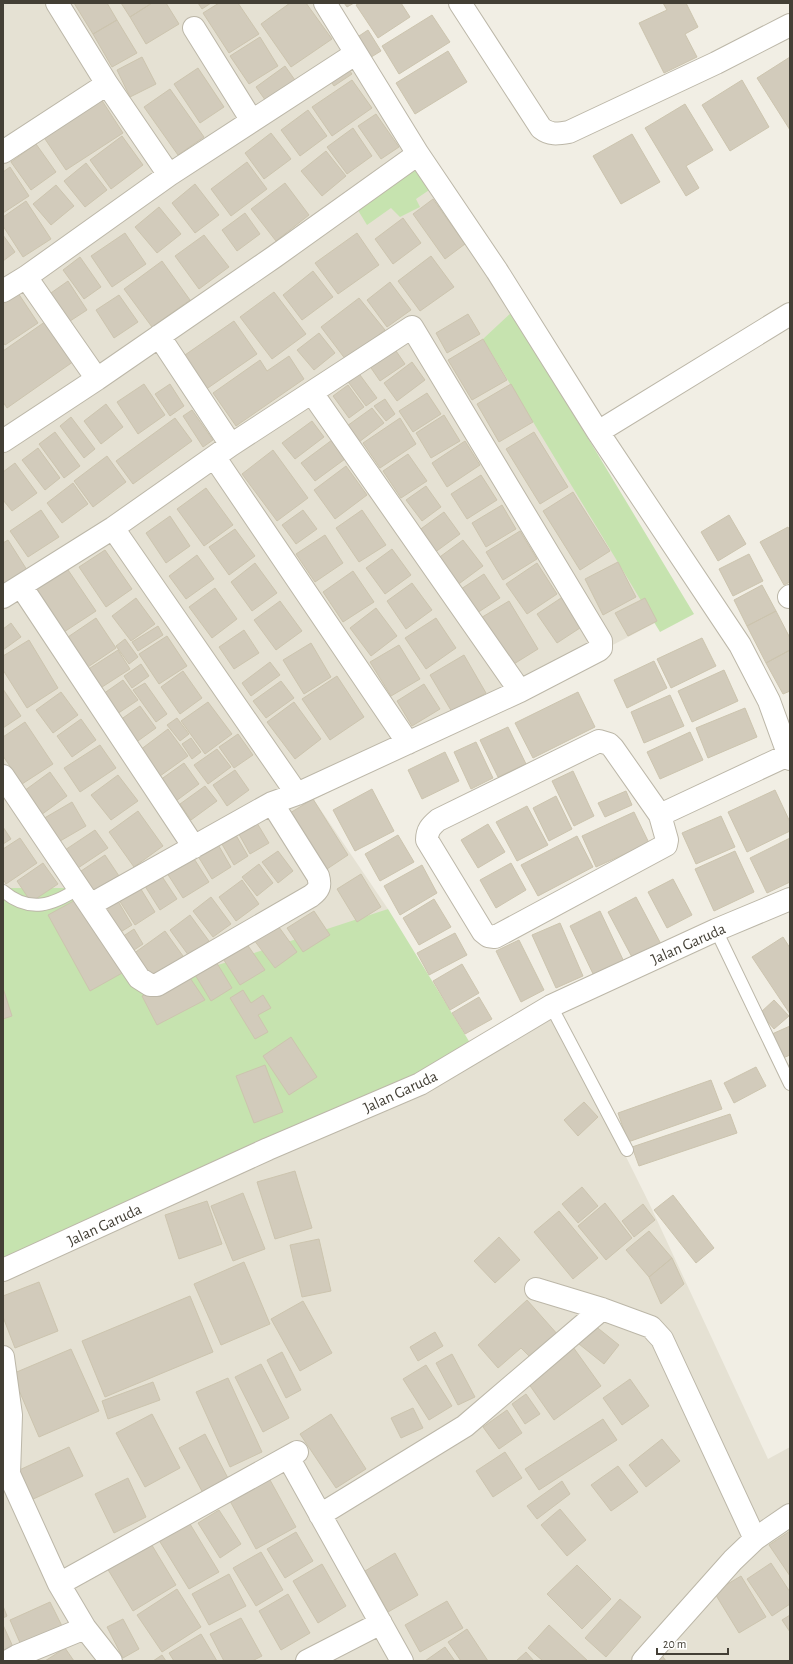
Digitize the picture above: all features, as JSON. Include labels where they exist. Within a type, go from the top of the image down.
[{"type":"street","points":[[57,3],[107,84],[169,175]]},
{"type":"street","points":[[325,3],[355,54],[418,154],[497,272],[598,432],[740,645],[769,701],[788,747],[660,816]]},
{"type":"street","points":[[460,3],[541,128],[547,132],[555,134],[569,132],[716,63],[790,25]]},
{"type":"street","points":[[194,28],[252,121]]},
{"type":"street","points":[[3,291],[26,277],[169,175],[355,54]]},
{"type":"street","points":[[3,152],[107,84]]},
{"type":"street","points":[[3,441],[97,379],[274,257],[418,154]]},
{"type":"street","points":[[26,277],[97,379]]},
{"type":"street","points":[[598,432],[790,314]]},
{"type":"street","points":[[85,896],[194,846],[272,803],[297,794],[520,692],[601,648],[601,641],[412,327],[223,451],[113,528],[12,592],[194,846]]},
{"type":"street","points":[[158,336],[223,451],[408,743]]},
{"type":"street","points":[[312,393],[520,692]]},
{"type":"street","points":[[113,528],[297,794]]},
{"type":"street","points":[[599,741],[609,744],[613,748],[660,816],[667,840],[666,846],[662,849],[495,937],[488,936],[483,932],[427,840],[427,833],[430,826],[438,820],[599,741]]},
{"type":"street","points":[[3,776],[139,978],[150,986],[157,985],[319,890],[320,883],[318,876],[272,803]]},
{"type":"street","name":"Jalan Garuda","points":[[3,1270],[268,1149],[420,1084],[551,1006],[716,930],[790,899]]},
{"type":"street","points":[[536,1289],[602,1309],[651,1327],[662,1339],[755,1539]]},
{"type":"street","points":[[320,1515],[465,1426],[602,1309]]},
{"type":"street","points":[[3,1357],[12,1415],[9,1474],[59,1584],[85,1628],[111,1661]]},
{"type":"street","points":[[59,1584],[293,1455],[320,1515],[402,1661]]},
{"type":"street","points":[[642,1661],[706,1589],[755,1539],[790,1515]]},
{"type":"street","points":[[307,1661],[380,1624]]},
{"type":"street","points":[[8,1661],[85,1628]]},
{"type":"lane","points":[[3,891],[9,896],[23,902],[49,904],[62,899],[85,896]]},
{"type":"lane","points":[[716,930],[790,1084]]},
{"type":"lane","points":[[551,1006],[627,1150]]},
{"type":"shaded area","points":[[3,3],[333,3],[686,607],[314,800],[388,909],[195,1012],[3,899]]},
{"type":"shaded area","points":[[551,1006],[649,1203],[768,1459],[790,1447],[790,1661],[3,1661],[3,1251]]},
{"type":"green space","points":[[418,159],[435,186],[416,199],[420,207],[400,217],[391,208],[367,225],[356,207]]},
{"type":"green space","points":[[512,312],[694,614],[660,632],[483,339]]},
{"type":"green space","points":[[3,888],[79,888],[157,985],[388,909],[475,1051],[3,1271]]},
{"type":"building","points":[[74,3],[107,3],[117,20],[93,34]]},
{"type":"building","points":[[121,3],[152,3],[130,17]]},
{"type":"building","points":[[152,3],[166,3],[179,24],[146,44],[130,17]]},
{"type":"building","points":[[198,3],[211,3],[202,9]]},
{"type":"building","points":[[219,3],[238,3],[259,34],[229,53],[203,13]]},
{"type":"building","points":[[290,3],[306,3],[332,39],[291,67],[261,24]]},
{"type":"building","points":[[344,3],[354,3],[347,7]]},
{"type":"building","points":[[360,3],[401,3],[410,17],[378,38],[356,5]]},
{"type":"building","points":[[663,3],[686,3],[698,27],[685,34],[697,57],[664,73],[639,23],[667,10]]},
{"type":"building","points":[[432,15],[450,42],[399,74],[382,46]]},
{"type":"building","points":[[117,20],[137,53],[112,67],[93,34]]},
{"type":"building","points":[[368,30],[381,51],[368,59],[356,38]]},
{"type":"building","points":[[260,37],[278,66],[249,84],[230,56]]},
{"type":"building","points":[[448,51],[467,82],[415,114],[396,83]]},
{"type":"building","points":[[142,57],[156,84],[130,97],[117,70]]},
{"type":"building","points":[[790,57],[790,130],[757,78]]},
{"type":"building","points":[[345,64],[352,74],[334,86],[327,76]]},
{"type":"building","points":[[285,66],[297,83],[268,104],[256,87]]},
{"type":"building","points":[[198,68],[224,107],[200,123],[174,84]]},
{"type":"building","points":[[352,80],[372,108],[332,136],[312,107]]},
{"type":"building","points":[[742,80],[769,127],[730,151],[702,105]]},
{"type":"building","points":[[170,89],[204,137],[178,155],[144,107]]},
{"type":"building","points":[[101,99],[123,133],[66,170],[43,136]]},
{"type":"building","points":[[685,104],[713,150],[686,166],[699,188],[686,196],[645,128]]},
{"type":"building","points":[[308,110],[327,136],[300,156],[281,130]]},
{"type":"building","points":[[376,114],[399,147],[381,159],[358,126]]},
{"type":"building","points":[[353,128],[372,156],[347,174],[327,147]]},
{"type":"building","points":[[271,133],[291,159],[264,179],[245,153]]},
{"type":"building","points":[[632,134],[660,182],[621,204],[593,156]]},
{"type":"building","points":[[122,136],[143,165],[111,189],[90,160]]},
{"type":"building","points":[[36,144],[56,172],[31,190],[11,162]]},
{"type":"building","points":[[326,151],[346,176],[322,196],[301,171]]},
{"type":"building","points":[[247,162],[267,189],[231,216],[211,189]]},
{"type":"building","points":[[86,163],[107,190],[85,207],[64,181]]},
{"type":"building","points":[[10,167],[29,196],[3,213],[3,172]]},
{"type":"building","points":[[285,183],[309,215],[276,241],[251,209]]},
{"type":"building","points":[[195,184],[219,215],[195,233],[172,203]]},
{"type":"building","points":[[56,185],[74,206],[51,225],[33,204]]},
{"type":"building","points":[[433,199],[465,244],[445,259],[413,214]]},
{"type":"building","points":[[26,201],[51,239],[23,257],[3,226],[3,217]]},
{"type":"building","points":[[159,207],[181,234],[157,253],[135,227]]},
{"type":"building","points":[[245,213],[260,234],[237,251],[222,230]]},
{"type":"building","points":[[403,218],[421,243],[393,264],[375,239]]},
{"type":"building","points":[[125,233],[146,264],[112,287],[91,256]]},
{"type":"building","points":[[357,233],[379,265],[338,294],[315,263]]},
{"type":"building","points":[[3,235],[15,252],[3,261]]},
{"type":"building","points":[[204,235],[229,267],[199,289],[175,256]]},
{"type":"building","points":[[431,256],[454,287],[420,311],[398,281]]},
{"type":"building","points":[[80,257],[101,287],[84,299],[63,270]]},
{"type":"building","points":[[162,261],[190,300],[152,327],[124,289]]},
{"type":"building","points":[[313,271],[333,297],[302,320],[283,295]]},
{"type":"building","points":[[68,281],[87,310],[67,323],[48,295]]},
{"type":"building","points":[[390,282],[411,310],[387,327],[367,300]]},
{"type":"building","points":[[16,290],[38,323],[5,345],[3,342],[3,299]]},
{"type":"building","points":[[274,292],[306,334],[272,359],[240,317]]},
{"type":"building","points":[[119,295],[138,322],[114,338],[96,310]]},
{"type":"building","points":[[359,298],[385,330],[346,360],[321,327]]},
{"type":"building","points":[[468,314],[480,334],[447,353],[436,333]]},
{"type":"building","points":[[49,319],[77,359],[7,408],[3,402],[3,351]]},
{"type":"building","points":[[234,321],[257,354],[205,390],[182,357]]},
{"type":"building","points":[[319,333],[335,353],[314,370],[297,350]]},
{"type":"building","points":[[483,339],[507,380],[472,400],[448,360]]},
{"type":"building","points":[[394,348],[405,364],[380,381],[369,365]]},
{"type":"building","points":[[289,356],[304,379],[236,426],[213,393],[260,360],[267,371]]},
{"type":"building","points":[[412,362],[425,380],[397,401],[384,383]]},
{"type":"building","points":[[357,371],[377,398],[366,406],[346,379]]},
{"type":"building","points":[[144,384],[165,415],[138,434],[117,402]]},
{"type":"building","points":[[170,384],[184,406],[170,416],[155,394]]},
{"type":"building","points":[[511,384],[533,422],[499,442],[477,404]]},
{"type":"building","points":[[348,385],[364,407],[349,418],[333,396]]},
{"type":"building","points":[[427,393],[441,414],[413,432],[399,411]]},
{"type":"building","points":[[385,399],[395,414],[386,421],[374,406]]},
{"type":"building","points":[[106,404],[123,427],[101,444],[84,421]]},
{"type":"building","points":[[372,408],[384,423],[359,442],[347,426]]},
{"type":"building","points":[[192,410],[213,440],[203,447],[183,416]]},
{"type":"building","points":[[444,415],[460,441],[431,458],[416,433]]},
{"type":"building","points":[[71,417],[95,449],[84,458],[60,426]]},
{"type":"building","points":[[175,418],[192,441],[133,484],[116,461]]},
{"type":"building","points":[[400,418],[416,444],[380,468],[363,443]]},
{"type":"building","points":[[312,421],[324,437],[295,459],[282,443]]},
{"type":"building","points":[[55,432],[80,466],[64,478],[39,444]]},
{"type":"building","points":[[534,432],[568,487],[540,504],[506,449]]},
{"type":"building","points":[[332,440],[345,459],[315,481],[301,463]]},
{"type":"building","points":[[465,441],[480,465],[447,487],[432,463]]},
{"type":"building","points":[[38,448],[60,478],[45,490],[22,460]]},
{"type":"building","points":[[273,450],[308,498],[277,521],[242,474]]},
{"type":"building","points":[[408,454],[427,481],[401,498],[383,471]]},
{"type":"building","points":[[107,456],[126,482],[93,507],[74,481]]},
{"type":"building","points":[[15,463],[37,493],[12,511],[3,500],[3,472]]},
{"type":"building","points":[[346,466],[367,495],[335,519],[314,490]]},
{"type":"building","points":[[481,475],[497,500],[467,519],[451,494]]},
{"type":"building","points":[[73,483],[88,504],[62,523],[47,503]]},
{"type":"building","points":[[426,486],[441,507],[422,521],[406,500]]},
{"type":"building","points":[[206,488],[233,525],[204,546],[177,509]]},
{"type":"building","points":[[573,492],[610,551],[580,570],[543,511]]},
{"type":"building","points":[[502,505],[516,529],[486,547],[472,523]]},
{"type":"building","points":[[41,510],[59,537],[28,557],[10,531]]},
{"type":"building","points":[[303,510],[317,529],[296,544],[282,525]]},
{"type":"building","points":[[362,510],[386,545],[359,562],[336,528]]},
{"type":"building","points":[[444,512],[460,534],[434,553],[418,531]]},
{"type":"building","points":[[729,515],[746,544],[718,561],[701,532]]},
{"type":"building","points":[[170,516],[190,546],[166,563],[146,533]]},
{"type":"building","points":[[788,527],[790,531],[790,582],[784,585],[760,542]]},
{"type":"building","points":[[235,529],[255,556],[229,575],[209,547]]},
{"type":"building","points":[[520,531],[537,559],[503,580],[486,552]]},
{"type":"building","points":[[325,535],[343,563],[315,582],[296,554]]},
{"type":"building","points":[[8,540],[27,570],[3,585],[3,543]]},
{"type":"building","points":[[463,540],[483,566],[456,586],[437,559]]},
{"type":"building","points":[[392,549],[411,575],[385,594],[366,568]]},
{"type":"building","points":[[105,550],[132,589],[106,607],[79,567]]},
{"type":"building","points":[[749,554],[763,581],[733,596],[719,569]]},
{"type":"building","points":[[197,555],[214,579],[186,599],[169,576]]},
{"type":"building","points":[[618,562],[636,597],[603,615],[585,579]]},
{"type":"building","points":[[255,563],[277,593],[252,611],[231,582]]},
{"type":"building","points":[[537,563],[557,594],[527,614],[506,584]]},
{"type":"building","points":[[64,564],[96,611],[64,632],[33,586]]},
{"type":"building","points":[[353,571],[374,602],[343,622],[323,592]]},
{"type":"building","points":[[484,574],[500,598],[477,613],[461,589]]},
{"type":"building","points":[[412,583],[432,610],[406,629],[387,601]]},
{"type":"building","points":[[762,585],[776,611],[747,626],[734,600]]},
{"type":"building","points":[[215,588],[237,619],[212,638],[189,607]]},
{"type":"building","points":[[564,596],[583,626],[557,643],[537,614]]},
{"type":"building","points":[[136,598],[155,624],[131,641],[112,616]]},
{"type":"building","points":[[645,598],[657,621],[628,636],[615,613]]},
{"type":"building","points":[[280,601],[302,631],[276,650],[254,620]]},
{"type":"building","points":[[509,601],[538,649],[509,667],[479,619]]},
{"type":"building","points":[[376,608],[397,636],[371,656],[350,628]]},
{"type":"building","points":[[776,611],[790,638],[790,650],[766,663],[747,626]]},
{"type":"building","points":[[96,618],[116,648],[85,669],[65,639]]},
{"type":"building","points":[[436,618],[456,648],[426,669],[405,638]]},
{"type":"building","points":[[11,623],[21,637],[3,650],[3,629]]},
{"type":"building","points":[[158,626],[163,635],[138,651],[132,642]]},
{"type":"building","points":[[244,630],[259,653],[234,669],[219,647]]},
{"type":"building","points":[[167,636],[187,666],[159,684],[139,654]]},
{"type":"building","points":[[702,638],[716,666],[671,688],[657,659]]},
{"type":"building","points":[[125,639],[138,657],[129,664],[116,646]]},
{"type":"building","points":[[29,640],[58,688],[27,708],[3,670],[3,656]]},
{"type":"building","points":[[311,643],[331,677],[304,694],[283,660]]},
{"type":"building","points":[[399,645],[420,679],[391,696],[370,662]]},
{"type":"building","points":[[118,650],[130,669],[99,689],[87,670]]},
{"type":"building","points":[[790,650],[790,691],[783,694],[766,663]]},
{"type":"building","points":[[464,655],[486,693],[452,712],[430,675]]},
{"type":"building","points":[[654,661],[667,688],[627,708],[614,680]]},
{"type":"building","points":[[270,662],[280,675],[251,696],[242,683]]},
{"type":"building","points":[[141,664],[149,676],[132,688],[124,676]]},
{"type":"building","points":[[724,670],[738,701],[692,722],[678,691]]},
{"type":"building","points":[[183,671],[202,698],[180,714],[161,687]]},
{"type":"building","points":[[337,676],[364,717],[330,740],[302,699]]},
{"type":"building","points":[[123,680],[138,700],[117,714],[103,694]]},
{"type":"building","points":[[281,681],[294,698],[266,718],[253,701]]},
{"type":"building","points":[[145,683],[167,714],[156,722],[133,690]]},
{"type":"building","points":[[424,684],[440,709],[412,726],[397,701]]},
{"type":"building","points":[[3,689],[21,716],[3,728]]},
{"type":"building","points":[[61,692],[78,715],[53,733],[36,710]]},
{"type":"building","points":[[578,692],[595,727],[533,758],[515,723]]},
{"type":"building","points":[[670,695],[684,726],[644,743],[631,712]]},
{"type":"building","points":[[208,702],[232,734],[205,754],[181,721]]},
{"type":"building","points":[[294,702],[321,739],[295,759],[267,722]]},
{"type":"building","points":[[140,706],[156,728],[135,743],[120,720]]},
{"type":"building","points":[[745,708],[757,737],[708,758],[696,728]]},
{"type":"building","points":[[177,718],[189,734],[180,741],[167,725]]},
{"type":"building","points":[[81,719],[96,740],[72,757],[57,736]]},
{"type":"building","points":[[25,722],[53,764],[22,784],[3,756],[3,737]]},
{"type":"building","points":[[508,727],[526,764],[498,777],[480,740]]},
{"type":"building","points":[[168,729],[188,756],[160,776],[140,750]]},
{"type":"building","points":[[690,732],[703,760],[660,779],[647,752]]},
{"type":"building","points":[[238,734],[253,755],[234,768],[219,747]]},
{"type":"building","points":[[191,738],[201,752],[192,759],[182,744]]},
{"type":"building","points":[[476,742],[493,778],[471,789],[454,752]]},
{"type":"building","points":[[100,745],[116,768],[80,792],[64,768]]},
{"type":"building","points":[[217,749],[231,767],[208,784],[194,765]]},
{"type":"building","points":[[445,752],[459,781],[422,799],[408,770]]},
{"type":"building","points":[[184,763],[199,784],[176,801],[160,780]]},
{"type":"building","points":[[235,770],[249,790],[227,806],[213,785]]},
{"type":"building","points":[[573,771],[594,816],[574,826],[552,781]]},
{"type":"building","points":[[50,772],[67,796],[41,815],[24,791]]},
{"type":"building","points":[[118,775],[138,801],[111,820],[91,795]]},
{"type":"building","points":[[205,786],[217,801],[191,820],[180,804]]},
{"type":"building","points":[[372,789],[394,831],[355,851],[333,810]]},
{"type":"building","points":[[775,790],[790,822],[790,831],[747,852],[728,812]]},
{"type":"building","points":[[626,791],[632,805],[605,817],[598,803]]},
{"type":"building","points":[[556,796],[572,829],[549,841],[533,808]]},
{"type":"building","points":[[313,799],[348,855],[321,873],[285,816]]},
{"type":"building","points":[[72,802],[86,826],[55,844],[41,820]]},
{"type":"building","points":[[527,806],[548,845],[517,861],[496,822]]},
{"type":"building","points":[[138,811],[163,846],[134,867],[109,832]]},
{"type":"building","points":[[634,812],[649,843],[596,867],[582,836]]},
{"type":"building","points":[[721,816],[735,847],[696,864],[682,833]]},
{"type":"building","points":[[254,818],[269,843],[250,854],[236,829]]},
{"type":"building","points":[[488,824],[505,852],[478,868],[461,840]]},
{"type":"building","points":[[3,827],[11,839],[3,844]]},
{"type":"building","points":[[95,830],[108,848],[78,868],[65,850]]},
{"type":"building","points":[[233,830],[248,856],[234,865],[219,839]]},
{"type":"building","points":[[398,835],[414,862],[380,881],[365,854]]},
{"type":"building","points":[[577,836],[593,867],[538,896],[521,865]]},
{"type":"building","points":[[20,838],[37,863],[6,884],[3,879],[3,849]]},
{"type":"building","points":[[790,838],[790,882],[767,893],[750,858]]},
{"type":"building","points":[[216,841],[231,867],[212,879],[196,853]]},
{"type":"building","points":[[278,851],[293,871],[278,883],[262,862]]},
{"type":"building","points":[[735,851],[754,892],[714,911],[695,869]]},
{"type":"building","points":[[191,854],[209,882],[183,898],[165,870]]},
{"type":"building","points":[[105,855],[121,879],[97,895],[81,871]]},
{"type":"building","points":[[43,863],[58,884],[31,902],[17,881]]},
{"type":"building","points":[[511,863],[526,890],[496,908],[480,880]]},
{"type":"building","points":[[259,864],[273,883],[257,896],[242,877]]},
{"type":"building","points":[[422,865],[437,893],[400,915],[384,886]]},
{"type":"building","points":[[159,872],[177,899],[160,910],[143,883]]},
{"type":"building","points":[[361,874],[381,907],[357,922],[337,889]]},
{"type":"building","points":[[673,879],[692,915],[667,928],[648,892]]},
{"type":"building","points":[[242,880],[259,904],[236,921],[219,897]]},
{"type":"building","points":[[139,886],[155,912],[135,925],[119,900]]},
{"type":"building","points":[[115,896],[132,925],[114,936],[96,907]]},
{"type":"building","points":[[81,897],[124,972],[90,991],[48,915]]},
{"type":"building","points":[[211,897],[231,924],[213,937],[193,911]]},
{"type":"building","points":[[636,897],[661,944],[633,959],[608,912]]},
{"type":"building","points":[[434,899],[451,927],[419,945],[403,918]]},
{"type":"building","points":[[314,911],[330,935],[303,952],[287,928]]},
{"type":"building","points":[[600,911],[626,966],[596,980],[570,926]]},
{"type":"building","points":[[190,915],[209,941],[189,956],[170,930]]},
{"type":"building","points":[[276,923],[297,952],[275,968],[254,940]]},
{"type":"building","points":[[560,923],[583,976],[556,988],[532,935]]},
{"type":"building","points":[[134,929],[143,944],[128,954],[119,939]]},
{"type":"building","points":[[165,931],[183,956],[151,979],[133,954]]},
{"type":"building","points":[[455,933],[467,955],[429,975],[417,953]]},
{"type":"building","points":[[783,937],[790,948],[790,1014],[752,957]]},
{"type":"building","points":[[244,940],[265,970],[240,985],[220,954]]},
{"type":"building","points":[[519,940],[544,990],[521,1002],[496,951]]},
{"type":"building","points":[[215,960],[232,988],[211,1001],[194,973]]},
{"type":"building","points":[[462,964],[479,993],[450,1010],[433,981]]},
{"type":"building","points":[[188,975],[205,1000],[157,1025],[142,996]]},
{"type":"building","points":[[3,988],[12,1016],[3,1019]]},
{"type":"building","points":[[243,990],[251,1003],[263,995],[271,1008],[258,1015],[268,1032],[255,1039],[230,998]]},
{"type":"building","points":[[479,997],[492,1019],[465,1034],[452,1013]]},
{"type":"building","points":[[774,1000],[789,1016],[774,1029],[760,1013]]},
{"type":"building","points":[[790,1026],[790,1055],[783,1058],[772,1034]]},
{"type":"building","points":[[291,1037],[317,1077],[289,1095],[263,1056]]},
{"type":"building","points":[[265,1065],[283,1112],[254,1123],[236,1076]]},
{"type":"building","points":[[756,1067],[766,1086],[734,1103],[724,1083]]},
{"type":"building","points":[[711,1080],[722,1109],[628,1142],[618,1113]]},
{"type":"building","points":[[584,1102],[598,1117],[578,1136],[564,1120]]},
{"type":"building","points":[[730,1114],[737,1133],[639,1166],[632,1147]]},
{"type":"building","points":[[295,1171],[312,1228],[275,1239],[257,1182]]},
{"type":"building","points":[[582,1187],[598,1206],[578,1223],[562,1204]]},
{"type":"building","points":[[243,1193],[265,1249],[233,1261],[211,1206]]},
{"type":"building","points":[[673,1195],[714,1248],[696,1263],[654,1210]]},
{"type":"building","points":[[207,1201],[222,1244],[179,1259],[165,1215]]},
{"type":"building","points":[[605,1203],[632,1238],[606,1260],[578,1226]]},
{"type":"building","points":[[643,1204],[655,1220],[634,1237],[622,1221]]},
{"type":"building","points":[[559,1211],[598,1258],[573,1279],[534,1232]]},
{"type":"building","points":[[649,1231],[672,1258],[649,1277],[626,1250]]},
{"type":"building","points":[[499,1237],[520,1260],[495,1283],[474,1261]]},
{"type":"building","points":[[319,1239],[331,1291],[302,1297],[290,1245]]},
{"type":"building","points":[[672,1258],[684,1284],[661,1304],[649,1277]]},
{"type":"building","points":[[244,1262],[270,1324],[221,1345],[194,1284]]},
{"type":"building","points":[[39,1282],[58,1331],[15,1348],[3,1317],[3,1296]]},
{"type":"building","points":[[190,1296],[213,1352],[105,1397],[82,1341]]},
{"type":"building","points":[[527,1300],[559,1336],[533,1360],[521,1348],[498,1368],[478,1345]]},
{"type":"building","points":[[303,1301],[332,1353],[300,1371],[271,1319]]},
{"type":"building","points":[[594,1325],[619,1345],[604,1364],[579,1344]]},
{"type":"building","points":[[435,1332],[443,1346],[418,1361],[410,1347]]},
{"type":"building","points":[[573,1347],[601,1386],[554,1420],[526,1380]]},
{"type":"building","points":[[71,1349],[99,1411],[39,1437],[12,1374]]},
{"type":"building","points":[[282,1352],[301,1390],[286,1398],[267,1360]]},
{"type":"building","points":[[452,1354],[475,1397],[458,1405],[436,1363]]},
{"type":"building","points":[[261,1364],[289,1418],[263,1432],[235,1377]]},
{"type":"building","points":[[426,1365],[452,1406],[429,1420],[403,1379]]},
{"type":"building","points":[[228,1378],[262,1452],[230,1467],[196,1392]]},
{"type":"building","points":[[630,1379],[649,1406],[622,1425],[603,1398]]},
{"type":"building","points":[[153,1382],[160,1400],[108,1419],[102,1401]]},
{"type":"building","points":[[526,1394],[540,1414],[525,1424],[512,1404]]},
{"type":"building","points":[[413,1408],[423,1428],[401,1438],[391,1418]]},
{"type":"building","points":[[507,1410],[522,1433],[499,1449],[483,1427]]},
{"type":"building","points":[[152,1414],[180,1468],[145,1487],[116,1433]]},
{"type":"building","points":[[331,1414],[366,1469],[336,1488],[300,1434]]},
{"type":"building","points":[[603,1419],[617,1440],[539,1490],[525,1469]]},
{"type":"building","points":[[205,1434],[230,1482],[204,1495],[179,1448]]},
{"type":"building","points":[[662,1439],[680,1461],[646,1487],[629,1465]]},
{"type":"building","points":[[69,1447],[83,1476],[29,1501],[15,1472]]},
{"type":"building","points":[[505,1452],[522,1478],[493,1497],[476,1471]]},
{"type":"building","points":[[618,1466],[638,1492],[611,1511],[591,1485]]},
{"type":"building","points":[[128,1478],[146,1517],[114,1533],[95,1494]]},
{"type":"building","points":[[270,1480],[296,1527],[256,1549],[230,1501]]},
{"type":"building","points":[[562,1481],[570,1494],[537,1519],[527,1506]]},
{"type":"building","points":[[560,1509],[586,1540],[567,1556],[541,1525]]},
{"type":"building","points":[[219,1510],[241,1544],[220,1558],[198,1523]]},
{"type":"building","points":[[187,1519],[219,1572],[189,1589],[157,1537]]},
{"type":"building","points":[[790,1531],[790,1576],[769,1545]]},
{"type":"building","points":[[296,1532],[313,1561],[285,1578],[267,1549]]},
{"type":"building","points":[[150,1542],[176,1585],[133,1611],[107,1568]]},
{"type":"building","points":[[261,1552],[283,1590],[256,1606],[233,1568]]},
{"type":"building","points":[[395,1553],[418,1595],[388,1612],[365,1571]]},
{"type":"building","points":[[771,1563],[790,1592],[790,1604],[772,1616],[747,1579]]},
{"type":"building","points":[[322,1564],[346,1606],[318,1623],[293,1581]]},
{"type":"building","points":[[577,1565],[611,1599],[582,1629],[547,1594]]},
{"type":"building","points":[[229,1574],[246,1606],[209,1625],[192,1594]]},
{"type":"building","points":[[741,1576],[766,1617],[739,1633],[714,1592]]},
{"type":"building","points":[[177,1589],[201,1627],[162,1652],[137,1615]]},
{"type":"building","points":[[288,1594],[310,1633],[281,1650],[259,1611]]},
{"type":"building","points":[[620,1599],[641,1617],[606,1657],[585,1638]]},
{"type":"building","points":[[447,1601],[463,1628],[420,1652],[405,1625]]},
{"type":"building","points":[[50,1602],[62,1626],[21,1645],[10,1620]]},
{"type":"building","points":[[3,1606],[7,1616],[3,1618]]},
{"type":"building","points":[[790,1615],[790,1632],[782,1620]]},
{"type":"building","points":[[241,1618],[262,1656],[252,1661],[224,1661],[210,1634]]},
{"type":"building","points":[[123,1619],[139,1649],[123,1658],[107,1627]]},
{"type":"building","points":[[3,1625],[14,1649],[3,1653]]},
{"type":"building","points":[[549,1625],[588,1661],[543,1661],[528,1648]]},
{"type":"building","points":[[467,1629],[488,1661],[461,1661],[448,1642]]},
{"type":"building","points":[[201,1634],[217,1661],[174,1661],[169,1653]]},
{"type":"building","points":[[445,1647],[455,1661],[425,1661]]},
{"type":"building","points":[[65,1648],[74,1661],[45,1661]]},
{"type":"building","points":[[526,1652],[534,1661],[516,1661]]},
{"type":"building","points":[[661,1654],[666,1661],[651,1661]]},
{"type":"building","points":[[162,1655],[166,1661],[153,1661]]}]
